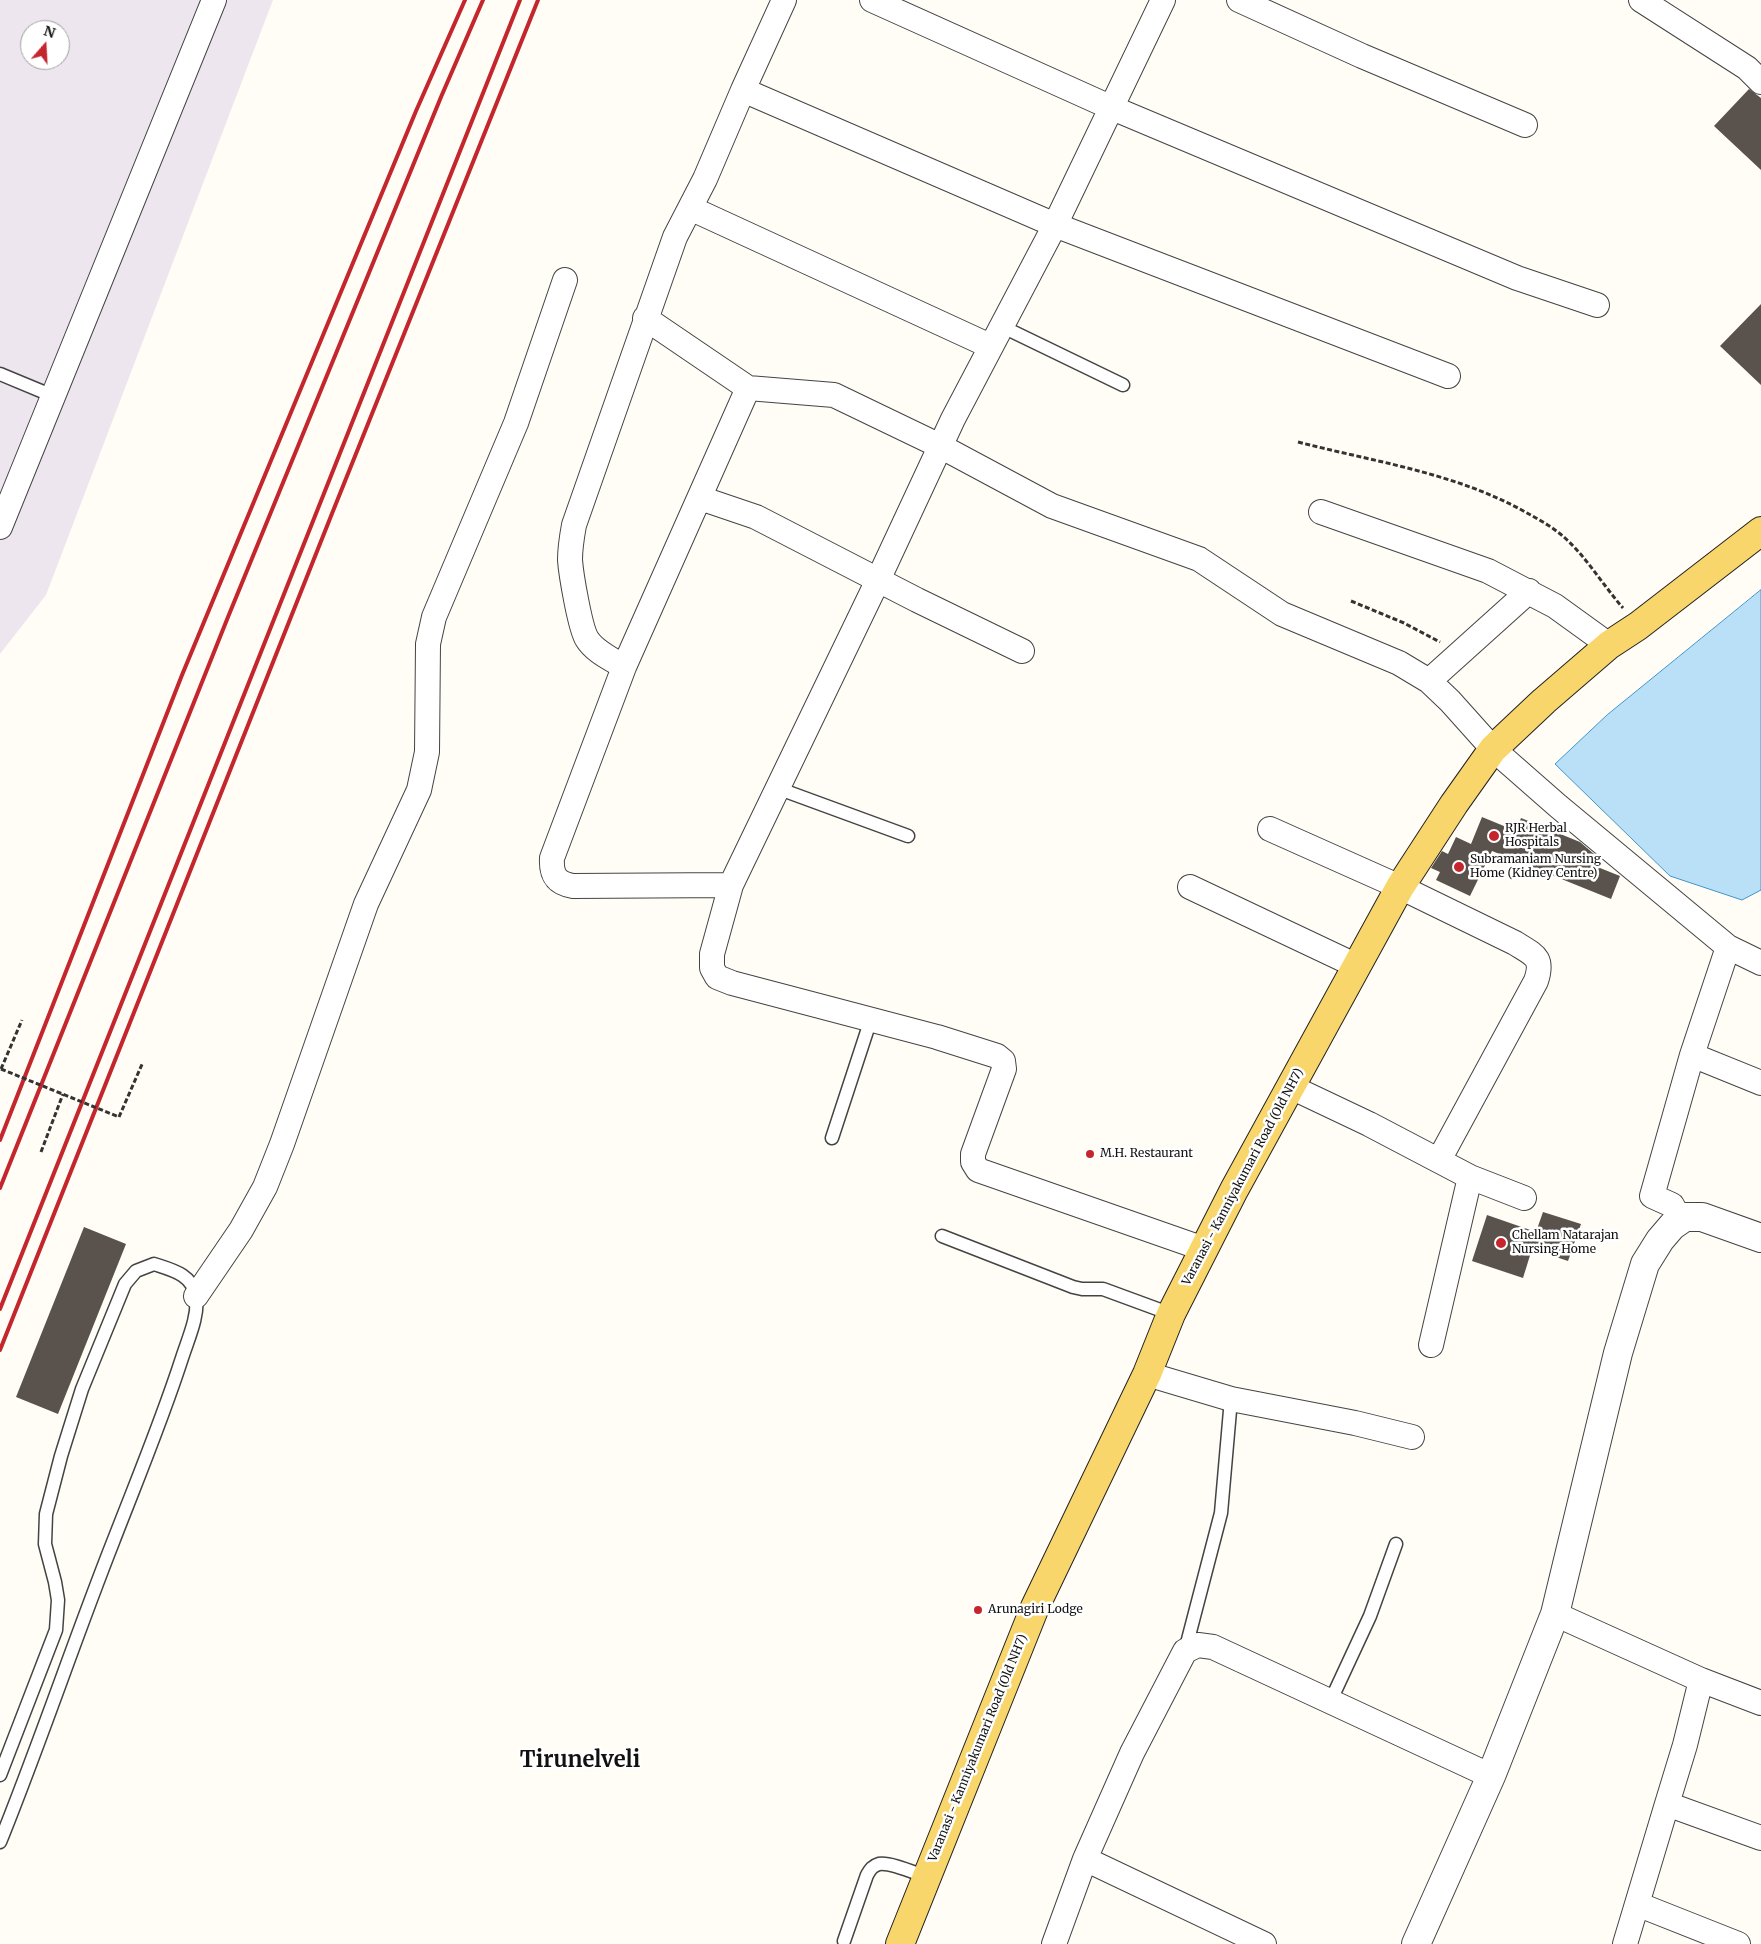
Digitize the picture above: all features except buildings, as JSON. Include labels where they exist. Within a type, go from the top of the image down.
[{"type":"main road","name":"Varanasi - Kanniyakumari Road (Old NH7)","points":[[900,1944],[1035,1607],[1147,1374],[1171,1314],[1290,1087],[1400,887],[1454,804],[1493,749],[1544,701],[1609,645],[1638,626],[1761,531]]},
{"type":"street","points":[[0,527],[214,0]]},
{"type":"street","points":[[624,667],[602,653],[587,640],[584,634],[570,561],[574,525],[645,318],[675,237],[705,179],[784,0]]},
{"type":"street","points":[[872,0],[1110,108],[1517,278],[1597,306]]},
{"type":"street","points":[[1163,0],[1055,225],[940,446],[878,580],[731,885],[712,954],[712,968],[717,977],[732,983],[871,1019],[997,1056],[1003,1061],[1004,1069],[973,1154],[972,1162],[978,1170],[1204,1249]]},
{"type":"street","points":[[1239,0],[1362,56],[1525,125]]},
{"type":"street","points":[[1641,0],[1756,73]]},
{"type":"street","points":[[743,90],[1055,225],[1448,376]]},
{"type":"street","points":[[690,208],[996,336]]},
{"type":"street","points":[[196,1296],[241,1230],[264,1187],[282,1144],[366,904],[419,790],[427,752],[428,644],[434,617],[516,423],[565,280]]},
{"type":"street","points":[[645,318],[748,388],[834,395],[940,446],[1052,506],[1199,558],[1282,614],[1399,663],[1430,681],[1493,749],[1634,870],[1728,947],[1761,963]]},
{"type":"street","points":[[731,885],[573,886],[561,884],[554,877],[551,869],[552,858],[624,667],[748,388]]},
{"type":"street","points":[[700,498],[756,517],[1022,651]]},
{"type":"street","points":[[1321,512],[1488,571],[1555,606],[1609,645]]},
{"type":"street","points":[[1430,681],[1528,591]]},
{"type":"street","points":[[1270,829],[1400,887],[1521,946],[1532,953],[1539,962],[1540,969],[1536,981],[1440,1160]]},
{"type":"street","points":[[1190,887],[1357,966]]},
{"type":"street","points":[[1680,1220],[1672,1205],[1652,1196],[1692,1054],[1728,947]]},
{"type":"street","points":[[1692,1054],[1761,1083]]},
{"type":"street","points":[[1290,1087],[1369,1124],[1470,1177],[1524,1198]]},
{"type":"street","points":[[1431,1345],[1470,1177]]},
{"type":"street","points":[[1416,1944],[1491,1776],[1555,1614],[1618,1353],[1645,1264],[1660,1240],[1672,1226],[1685,1217],[1702,1217],[1761,1238]]},
{"type":"street","points":[[1147,1374],[1231,1399],[1355,1423],[1412,1437]]},
{"type":"street","points":[[1555,1614],[1701,1680],[1758,1694]]},
{"type":"street","points":[[1054,1944],[1085,1859],[1132,1753],[1185,1651],[1198,1645],[1213,1648],[1330,1700],[1491,1776]]},
{"type":"street","points":[[1625,1944],[1685,1744],[1701,1680]]},
{"type":"street","points":[[1667,1804],[1761,1838]]},
{"type":"street","points":[[1085,1859],[1264,1944]]},
{"type":"street","points":[[1637,1904],[1738,1944]]},
{"type":"lane","points":[[996,336],[1123,385]]},
{"type":"lane","points":[[0,374],[53,396]]},
{"type":"lane","points":[[777,788],[908,836]]},
{"type":"lane","points":[[832,1138],[871,1019]]},
{"type":"lane","points":[[942,1236],[1073,1287],[1103,1289],[1171,1314]]},
{"type":"lane","points":[[0,1775],[56,1630],[58,1600],[56,1582],[45,1544],[46,1514],[61,1456],[82,1389],[124,1284],[136,1271],[154,1264],[178,1272],[190,1281],[196,1296],[196,1316],[165,1411],[112,1544],[34,1756],[0,1842]]},
{"type":"lane","points":[[1185,1651],[1221,1513],[1231,1399]]},
{"type":"lane","points":[[1330,1700],[1370,1616],[1396,1544]]},
{"type":"lane","points":[[844,1941],[867,1875],[872,1867],[880,1864],[891,1865],[927,1877]]},
{"type":"path","points":[[1298,442],[1400,466],[1469,486],[1508,502],[1563,536],[1582,555],[1638,626]]},
{"type":"path","points":[[1351,601],[1430,636],[1460,654]]},
{"type":"path","points":[[22,1020],[1,1069],[119,1117],[143,1062]]},
{"type":"path","points":[[41,1152],[63,1094]]},
{"type":"shaded area","points":[[0,0],[273,0],[46,595],[0,654]]},
{"type":"water","points":[[1761,590],[1761,890],[1742,900],[1670,876],[1555,764],[1607,715]]},
{"type":"railway","points":[[0,1140],[182,675],[416,111],[465,0]]},
{"type":"railway","points":[[0,1188],[228,617],[441,97],[483,0]]},
{"type":"railway","points":[[0,1309],[520,0]]},
{"type":"railway","points":[[0,1350],[538,0]]},
{"type":"place","name":"RJR Herbal Hospitals","points":[[1494,836]]},
{"type":"place","name":"Subramaniam Nursing Home (Kidney Centre)","points":[[1459,867]]},
{"type":"place","name":"M.H. Restaurant","points":[[1090,1154]]},
{"type":"place","name":"Chellam Natarajan Nursing Home","points":[[1501,1243]]},
{"type":"place","name":"Arunagiri Lodge","points":[[978,1610]]},
{"type":"district","name":"Tirunelveli","points":[[580,1761]]}]
